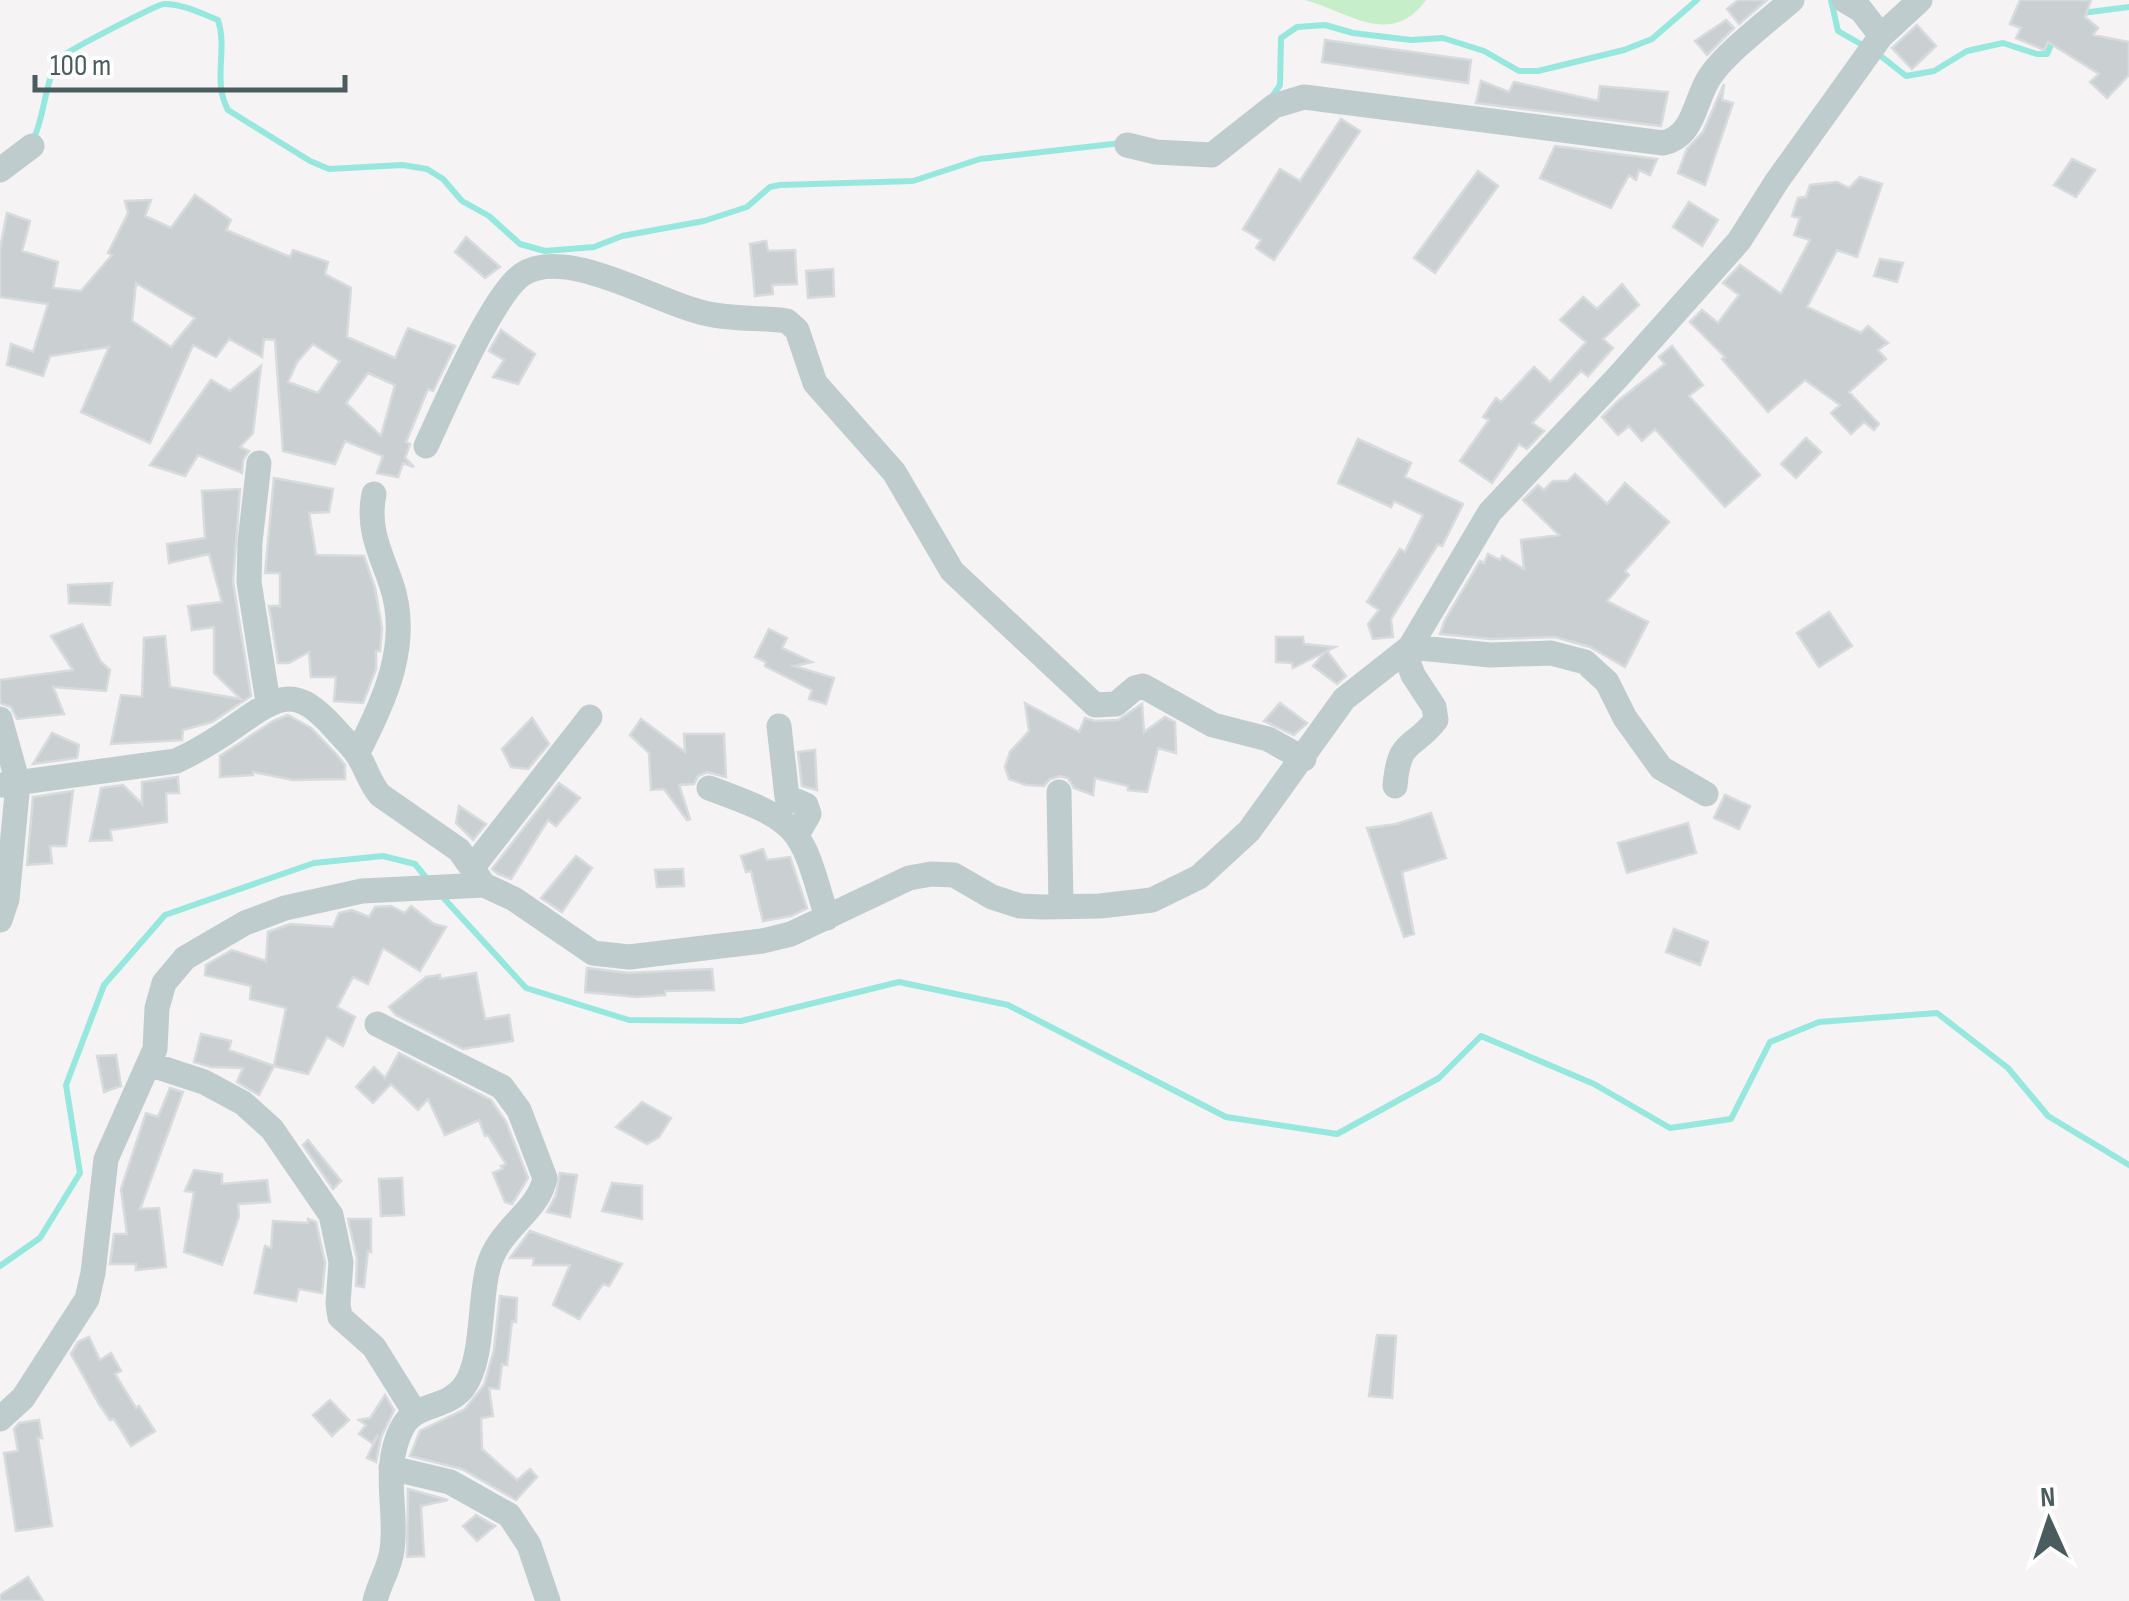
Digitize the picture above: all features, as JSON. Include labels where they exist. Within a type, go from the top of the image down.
[{"type":"street","points":[[1126,146],[1202,157],[1212,155],[1274,106],[1304,97],[1668,142],[1685,131],[1712,72],[1792,0]]},
{"type":"street","points":[[1844,0],[1860,10],[1882,36]]},
{"type":"street","points":[[9,784],[176,760],[198,751],[268,702],[289,698],[304,701],[320,712],[358,754],[370,783],[380,795],[459,850],[475,879],[514,899],[572,941],[609,956],[659,954],[792,934],[910,878],[938,873],[954,875],[992,897],[1020,906],[1100,906],[1152,900],[1199,877],[1250,832],[1344,699],[1408,650],[1490,512],[1739,241],[1777,181],[1882,36],[1920,0]]},
{"type":"street","points":[[0,170],[32,146]]},
{"type":"street","points":[[426,446],[506,288],[534,268],[578,267],[690,310],[748,320],[788,320],[797,330],[815,382],[894,472],[952,571],[1087,700],[1098,706],[1112,706],[1137,686],[1146,687],[1213,725],[1268,738],[1304,759]]},
{"type":"street","points":[[258,463],[249,582],[268,702]]},
{"type":"street","points":[[358,754],[381,708],[395,664],[395,602],[376,550],[371,510],[374,494]]},
{"type":"street","points":[[1395,786],[1396,768],[1404,750],[1436,720],[1434,706],[1412,675],[1408,650]]},
{"type":"street","points":[[1408,650],[1490,655],[1552,653],[1586,662],[1607,682],[1625,718],[1661,768],[1706,794]]},
{"type":"street","points":[[0,1419],[22,1398],[86,1299],[94,1273],[106,1160],[155,1049],[157,1008],[164,983],[185,958],[245,923],[301,904],[362,891],[475,879],[590,717]]},
{"type":"street","points":[[0,719],[9,784],[8,898],[0,920]]},
{"type":"street","points":[[779,726],[788,798],[806,805],[809,814],[798,833]]},
{"type":"street","points":[[709,788],[768,810],[798,833],[808,851],[827,918]]},
{"type":"street","points":[[1059,792],[1061,906]]},
{"type":"street","points":[[375,1601],[392,1554],[391,1468],[401,1429],[414,1411],[444,1403],[464,1386],[473,1368],[488,1265],[501,1238],[533,1204],[545,1178],[518,1110],[502,1087],[377,1024]]},
{"type":"street","points":[[149,1064],[204,1082],[243,1103],[272,1130],[331,1215],[341,1262],[340,1317],[374,1347],[414,1411]]},
{"type":"street","points":[[391,1468],[450,1482],[509,1515],[529,1545],[548,1601]]},
{"type":"green space","points":[[1305,0],[1426,0],[1412,15],[1383,24],[1353,18]]},
{"type":"building","points":[[1738,0],[1767,0],[1739,24],[1727,9]]},
{"type":"building","points":[[2020,0],[2091,0],[2085,17],[2098,28],[2093,35],[2129,42],[2129,75],[2107,98],[2090,82],[2099,74],[2048,42],[2044,50],[2016,38],[2021,28],[2010,24]]},
{"type":"building","points":[[1726,20],[1734,28],[1707,55],[1695,41]]},
{"type":"building","points":[[1917,25],[1936,46],[1912,69],[1892,48]]},
{"type":"building","points":[[1325,40],[1471,60],[1468,83],[1322,62]]},
{"type":"building","points":[[1481,81],[1509,92],[1514,82],[1598,101],[1600,86],[1668,92],[1661,126],[1476,103]]},
{"type":"building","points":[[1724,84],[1722,100],[1733,103],[1705,185],[1678,173],[1687,149],[1703,132]]},
{"type":"building","points":[[1341,119],[1360,131],[1274,260],[1256,248],[1261,240],[1243,229],[1280,169],[1300,181]]},
{"type":"building","points":[[1555,146],[1657,159],[1650,175],[1639,170],[1636,180],[1629,175],[1611,208],[1540,178]]},
{"type":"building","points":[[2072,159],[2095,170],[2076,197],[2054,185]]},
{"type":"building","points":[[1478,171],[1498,186],[1435,273],[1414,258]]},
{"type":"building","points":[[1860,177],[1882,184],[1857,257],[1837,250],[1807,307],[1861,333],[1868,326],[1888,343],[1878,350],[1886,359],[1849,392],[1879,424],[1874,430],[1864,422],[1851,434],[1831,413],[1840,405],[1805,380],[1768,412],[1722,359],[1725,357],[1690,322],[1702,310],[1718,323],[1739,295],[1723,283],[1740,265],[1781,294],[1810,240],[1794,235],[1800,218],[1792,216],[1798,198],[1806,197],[1810,185],[1837,182],[1849,188]]},
{"type":"building","points":[[195,195],[231,220],[226,230],[290,257],[293,250],[328,262],[325,274],[351,288],[347,337],[395,358],[408,328],[455,346],[433,391],[428,389],[406,442],[410,444],[405,458],[414,467],[403,463],[398,477],[377,473],[383,456],[345,441],[335,464],[283,451],[275,340],[264,339],[262,357],[229,339],[216,357],[193,345],[150,443],[81,412],[109,347],[50,356],[43,376],[7,365],[11,344],[33,352],[48,304],[0,297],[0,249],[7,213],[30,221],[22,251],[58,262],[53,288],[81,291],[112,255],[108,253],[128,213],[125,201],[151,200],[145,216],[171,228]],"holes":[[[136,283],[195,318],[171,347],[132,321]],[[313,344],[340,361],[318,393],[288,382],[297,362]],[[368,373],[395,385],[381,436],[346,403]]]},
{"type":"building","points":[[1689,202],[1718,220],[1702,246],[1673,227]]},
{"type":"building","points":[[466,237],[500,267],[485,278],[455,252]]},
{"type":"building","points":[[766,241],[768,251],[795,250],[797,284],[772,285],[773,294],[755,296],[750,244]]},
{"type":"building","points":[[1880,259],[1903,263],[1897,282],[1874,276]]},
{"type":"building","points":[[833,269],[834,296],[808,298],[806,271]]},
{"type":"building","points":[[1622,284],[1639,305],[1603,339],[1613,348],[1588,376],[1581,371],[1532,423],[1544,431],[1527,449],[1519,444],[1492,483],[1460,461],[1489,420],[1483,417],[1496,398],[1501,402],[1534,367],[1550,382],[1586,342],[1560,320],[1583,297],[1597,309]]},
{"type":"building","points":[[501,330],[535,354],[518,384],[493,377],[504,360],[489,351]]},
{"type":"building","points":[[1672,346],[1703,385],[1689,396],[1760,475],[1725,507],[1655,429],[1642,441],[1629,426],[1618,435],[1602,417],[1665,364],[1659,357]]},
{"type":"building","points":[[261,366],[253,433],[240,447],[249,451],[242,473],[198,455],[185,476],[150,465],[211,380],[230,391]]},
{"type":"building","points":[[1806,438],[1821,452],[1796,478],[1781,464]]},
{"type":"building","points":[[1358,439],[1411,463],[1405,477],[1463,504],[1442,546],[1438,544],[1391,619],[1393,637],[1373,639],[1368,624],[1379,610],[1367,602],[1400,549],[1405,552],[1423,515],[1394,501],[1391,507],[1338,483]]},
{"type":"building","points":[[1575,474],[1607,504],[1625,483],[1669,522],[1625,571],[1629,575],[1607,601],[1648,622],[1625,667],[1590,647],[1555,637],[1491,639],[1440,634],[1480,561],[1484,563],[1488,554],[1500,560],[1502,556],[1524,569],[1521,540],[1559,535],[1523,500],[1538,485],[1544,490],[1553,481],[1568,481]]},
{"type":"building","points":[[274,478],[333,489],[329,512],[309,513],[316,555],[364,556],[382,628],[376,669],[363,703],[334,701],[336,677],[311,677],[309,652],[289,663],[278,663],[269,606],[280,606],[280,573],[265,573]]},
{"type":"building","points":[[240,489],[233,582],[251,696],[212,722],[183,730],[182,740],[111,744],[121,695],[142,697],[144,638],[165,636],[170,687],[241,699],[214,673],[214,627],[192,630],[188,606],[222,602],[209,554],[169,563],[167,544],[205,538],[202,491]]},
{"type":"building","points":[[112,583],[110,605],[69,603],[68,585]]},
{"type":"building","points":[[1829,612],[1852,646],[1819,667],[1797,633]]},
{"type":"building","points":[[82,624],[101,662],[110,670],[106,691],[53,687],[64,714],[17,719],[11,707],[0,703],[0,680],[73,670],[51,636]]},
{"type":"building","points":[[769,629],[787,638],[782,648],[812,662],[794,666],[834,678],[826,704],[809,699],[812,690],[755,657]]},
{"type":"building","points":[[1276,637],[1303,637],[1304,644],[1335,647],[1327,651],[1346,676],[1337,684],[1313,666],[1325,652],[1293,668],[1292,663],[1276,662]]},
{"type":"building","points":[[1025,703],[1079,732],[1085,718],[1118,720],[1142,704],[1144,732],[1165,717],[1175,722],[1176,753],[1158,748],[1147,792],[1128,790],[1128,786],[1095,778],[1093,795],[1074,788],[1068,778],[1060,776],[1044,786],[1026,785],[1009,779],[1005,767],[1010,752],[1029,731]]},
{"type":"building","points":[[1280,703],[1307,723],[1294,735],[1264,721]]},
{"type":"building","points":[[288,715],[311,728],[337,755],[345,765],[345,779],[293,780],[253,772],[220,777],[220,756]]},
{"type":"building","points":[[532,718],[549,744],[528,769],[511,767],[502,749]]},
{"type":"building","points":[[641,719],[685,752],[684,734],[724,734],[726,777],[707,772],[698,776],[694,784],[679,785],[690,819],[664,789],[651,790],[649,753],[630,735]]},
{"type":"building","points":[[52,733],[79,745],[77,758],[33,764]]},
{"type":"building","points":[[815,750],[817,790],[802,786],[798,752]]},
{"type":"building","points":[[178,777],[179,793],[166,793],[167,822],[110,830],[112,840],[90,841],[101,788],[123,785],[142,804],[142,782]]},
{"type":"building","points":[[559,783],[580,798],[556,826],[548,820],[511,879],[498,874],[492,869]]},
{"type":"building","points":[[73,791],[66,846],[50,846],[52,863],[27,865],[33,797]]},
{"type":"building","points":[[1725,795],[1750,806],[1739,829],[1714,818]]},
{"type":"building","points":[[459,806],[486,824],[473,840],[456,823]]},
{"type":"building","points":[[1431,813],[1446,858],[1402,872],[1414,934],[1404,937],[1367,828]]},
{"type":"building","points":[[1688,823],[1696,853],[1627,873],[1618,843]]},
{"type":"building","points":[[763,849],[767,860],[790,857],[807,908],[791,916],[763,921],[751,871],[746,872],[741,856]]},
{"type":"building","points":[[576,856],[592,868],[562,912],[541,898]]},
{"type":"building","points":[[683,869],[684,886],[657,887],[655,870]]},
{"type":"building","points":[[391,906],[405,913],[411,906],[434,924],[446,927],[420,971],[383,948],[368,984],[353,977],[337,1007],[355,1017],[343,1046],[327,1037],[308,1074],[274,1066],[286,1008],[250,999],[251,986],[205,975],[206,965],[232,950],[266,961],[268,932],[290,924],[333,927],[339,913],[352,910],[369,917],[375,907]]},
{"type":"building","points":[[1674,929],[1708,942],[1700,965],[1666,952]]},
{"type":"building","points":[[587,968],[628,973],[712,969],[714,990],[665,991],[665,995],[637,997],[585,992]]},
{"type":"building","points":[[476,973],[485,1019],[509,1015],[513,1041],[463,1049],[396,1015],[389,1007],[426,977],[440,975],[440,979]]},
{"type":"building","points":[[201,1034],[231,1041],[229,1050],[274,1066],[259,1095],[237,1082],[243,1068],[194,1062]]},
{"type":"building","points":[[399,1053],[491,1100],[506,1122],[528,1178],[512,1204],[505,1202],[493,1173],[506,1164],[485,1136],[479,1120],[445,1135],[428,1099],[418,1110],[391,1084],[373,1103],[356,1087],[374,1067],[385,1078]]},
{"type":"building","points":[[116,1055],[121,1086],[104,1092],[97,1056]]},
{"type":"building","points":[[170,1088],[183,1092],[140,1209],[159,1208],[166,1267],[136,1270],[136,1264],[110,1264],[114,1234],[127,1234],[121,1189],[146,1113],[158,1117]]},
{"type":"building","points":[[642,1102],[671,1118],[659,1137],[647,1144],[616,1127]]},
{"type":"building","points":[[308,1140],[341,1181],[333,1189],[303,1145]]},
{"type":"building","points":[[194,1170],[222,1174],[222,1184],[267,1180],[270,1202],[238,1204],[239,1216],[222,1265],[184,1252],[194,1192],[185,1191]]},
{"type":"building","points":[[560,1173],[577,1175],[570,1217],[547,1212],[556,1195]]},
{"type":"building","points":[[402,1178],[404,1215],[381,1216],[379,1179]]},
{"type":"building","points":[[612,1183],[642,1186],[642,1219],[602,1211]]},
{"type":"building","points":[[308,1219],[316,1222],[325,1263],[322,1293],[299,1289],[296,1301],[255,1293],[265,1246],[271,1248],[273,1221],[308,1223]]},
{"type":"building","points":[[348,1219],[371,1219],[371,1252],[368,1251],[364,1287],[356,1286],[357,1259]]},
{"type":"building","points":[[530,1231],[622,1264],[609,1286],[603,1284],[579,1319],[553,1305],[570,1265],[533,1265],[534,1258],[510,1258]]},
{"type":"building","points":[[500,1296],[517,1298],[516,1322],[512,1321],[507,1365],[502,1364],[499,1389],[489,1388],[493,1416],[481,1418],[482,1449],[517,1480],[530,1469],[537,1477],[516,1500],[462,1469],[410,1456],[420,1431],[465,1409],[484,1385],[494,1350]]},
{"type":"building","points":[[1377,1335],[1396,1336],[1392,1398],[1369,1396]]},
{"type":"building","points":[[89,1337],[100,1360],[111,1353],[121,1371],[115,1374],[155,1431],[131,1446],[99,1404],[71,1354],[78,1342]]},
{"type":"building","points":[[385,1395],[394,1410],[381,1437],[376,1462],[367,1458],[378,1435],[372,1443],[359,1434],[366,1425],[359,1420],[370,1418]]},
{"type":"building","points":[[330,1400],[349,1420],[332,1436],[313,1415]]},
{"type":"building","points":[[39,1420],[42,1438],[38,1438],[52,1526],[16,1531],[4,1453],[18,1451],[14,1429],[19,1423]]},
{"type":"building","points":[[408,1489],[448,1500],[421,1506],[424,1556],[407,1557]]},
{"type":"building","points":[[476,1515],[495,1526],[477,1541],[463,1526]]},
{"type":"building","points":[[28,1577],[43,1601],[0,1601],[0,1595]]},
{"type":"waterway","points":[[1271,98],[1280,85],[1281,38],[1297,27],[1325,25],[1353,33],[1411,40],[1443,38],[1484,51],[1519,71],[1538,71],[1624,50],[1652,39],[1697,0]]},
{"type":"waterway","points":[[1831,0],[1838,31],[1866,47]]},
{"type":"waterway","points":[[33,140],[60,58],[164,4],[185,7],[218,20],[222,42],[221,88],[228,110],[329,169],[402,165],[427,169],[520,244],[545,251],[594,247],[622,236],[704,221],[747,207],[770,187],[780,185],[913,181],[980,159],[1121,143]]},
{"type":"waterway","points":[[2082,13],[2129,7]]},
{"type":"waterway","points":[[1877,53],[1906,76],[1934,71],[1967,51],[2003,43],[2047,54],[2053,40]]},
{"type":"waterway","points":[[0,1266],[40,1238],[80,1173],[66,1085],[104,985],[165,915],[314,863],[383,856],[415,864],[428,880]]},
{"type":"waterway","points":[[439,893],[526,988],[629,1020],[741,1021],[899,982],[1008,1005],[1226,1117],[1337,1134],[1439,1078],[1481,1036],[1594,1084],[1670,1128],[1731,1119],[1770,1042],[1819,1022],[1937,1013],[2008,1068],[2048,1116],[2129,1165]]}]
